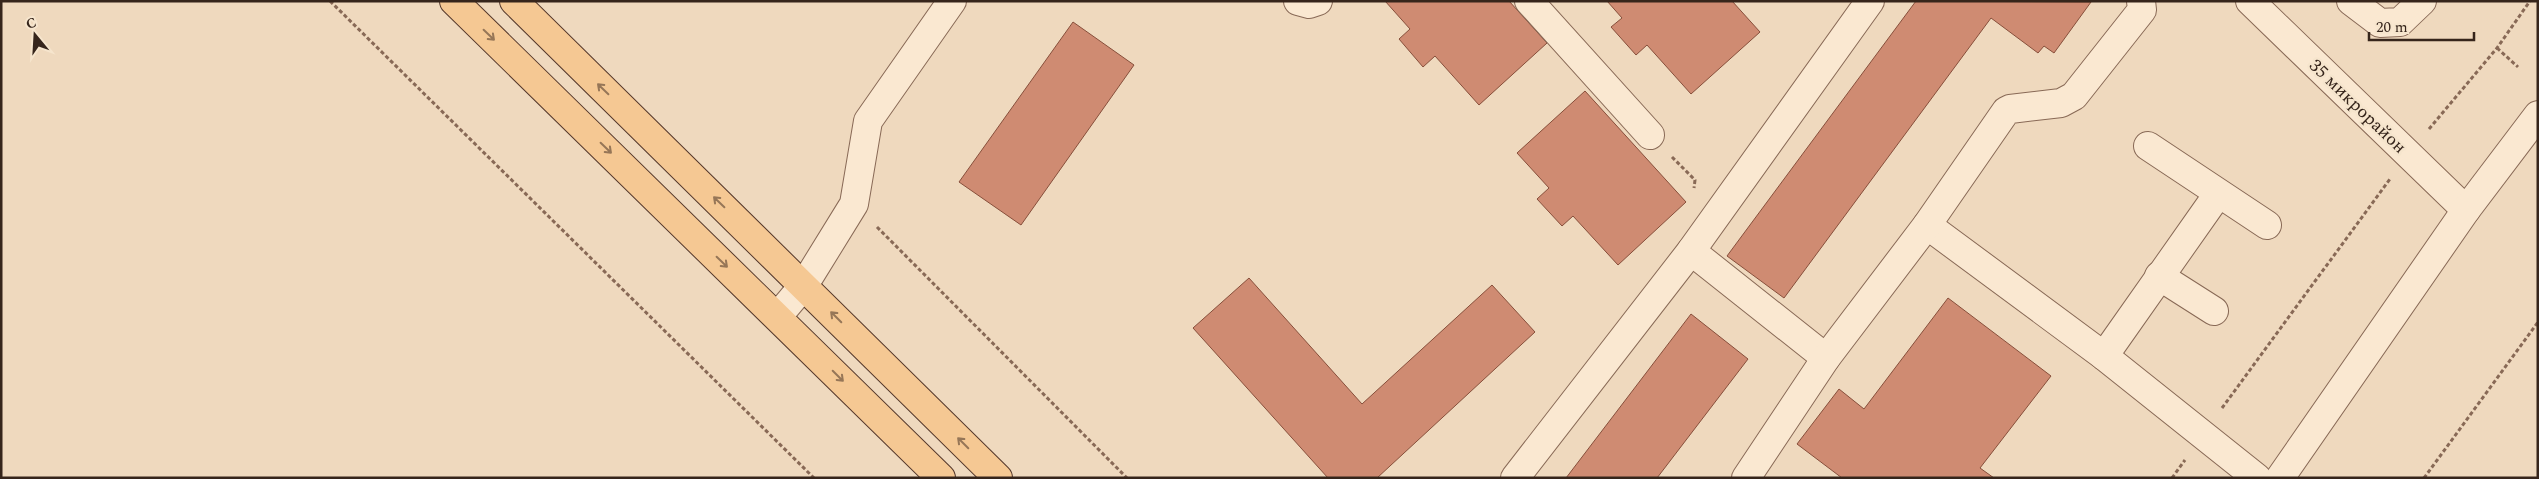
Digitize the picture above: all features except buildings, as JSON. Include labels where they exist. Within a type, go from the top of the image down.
[{"type":"main road","points":[[454,1],[778,316],[941,478]]},
{"type":"main road","points":[[514,1],[998,478]]},
{"type":"street","points":[[778,316],[804,285],[854,204],[868,121],[952,1]]},
{"type":"street","points":[[1298,1],[1309,4],[1318,1]]},
{"type":"street","points":[[1529,1],[1650,135]]},
{"type":"street","points":[[1515,478],[1691,251],[1870,1]]},
{"type":"street","points":[[1746,478],[1826,358],[1927,225],[2006,112],[2010,109],[2061,103],[2074,96],[2142,10],[2141,1]]},
{"type":"street","name":"35 микрорайон","points":[[2250,1],[2466,210]]},
{"type":"street","points":[[2351,1],[2380,23],[2400,22],[2422,1]]},
{"type":"street","points":[[2280,478],[2466,210],[2538,116]]},
{"type":"street","points":[[2148,146],[2267,225]]},
{"type":"street","points":[[2104,356],[2218,194]]},
{"type":"street","points":[[1927,225],[2104,356],[2257,478]]},
{"type":"street","points":[[1691,251],[1826,358]]},
{"type":"street","points":[[2159,276],[2214,311]]},
{"type":"path","points":[[330,1],[814,478]]},
{"type":"path","points":[[2172,478],[2408,154],[2496,48],[2530,1]]},
{"type":"path","points":[[2496,48],[2518,67]]},
{"type":"path","points":[[1650,135],[1695,180],[1693,198]]},
{"type":"path","points":[[854,204],[1128,478]]},
{"type":"path","points":[[2424,478],[2538,322]]}]
